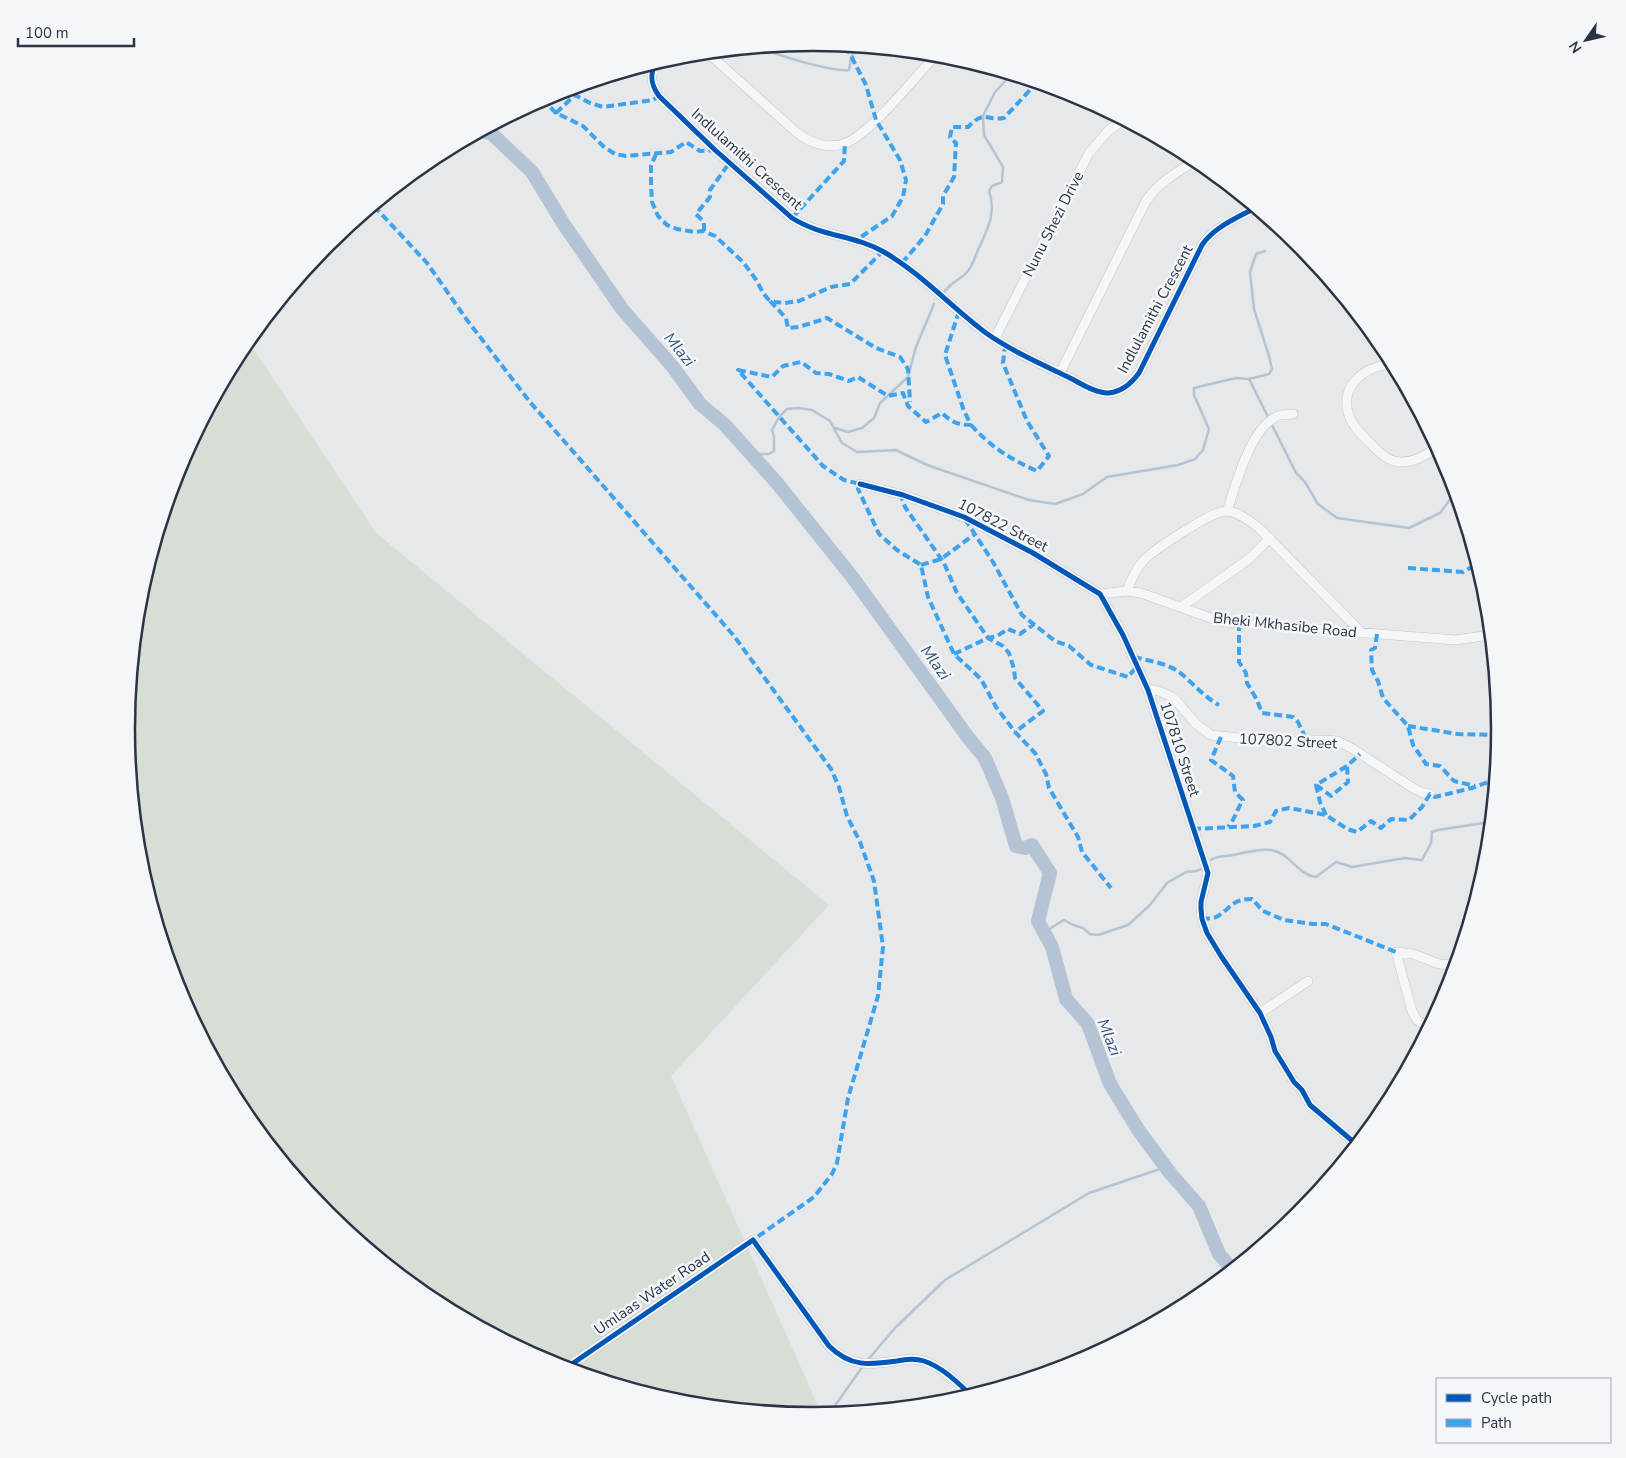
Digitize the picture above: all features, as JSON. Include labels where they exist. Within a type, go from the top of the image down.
[{"type":"street","points":[[714,59],[806,140],[829,146],[845,143],[864,131],[930,62]]},
{"type":"street","name":"Indlulamithi Crescent","points":[[653,70],[651,77],[654,90],[659,96],[715,150],[792,218],[815,230],[869,245],[883,251],[902,263],[959,311],[995,338],[1097,391],[1115,392],[1133,381],[1139,373],[1208,236],[1250,211]]},
{"type":"street","name":"Nunu Shezi Drive","points":[[995,338],[1089,153],[1108,131],[1118,124]]},
{"type":"street","points":[[1060,373],[1146,201],[1154,189],[1165,179],[1189,165]]},
{"type":"street","points":[[1385,365],[1365,371],[1350,388],[1347,401],[1348,411],[1353,424],[1382,454],[1394,461],[1408,462],[1416,460],[1431,451]]},
{"type":"street","points":[[1227,511],[1244,461],[1258,434],[1268,423],[1281,415],[1293,414]]},
{"type":"street","name":"107822 Street","points":[[860,484],[893,491],[964,517],[1033,553],[1100,594]]},
{"type":"street","points":[[1127,591],[1136,570],[1151,554],[1211,516],[1227,511],[1250,521],[1270,538],[1362,632]]},
{"type":"street","points":[[1181,607],[1249,559],[1270,538]]},
{"type":"street","name":"Bheki Mkhasibe Road","points":[[1100,594],[1127,591],[1141,593],[1225,622],[1456,640],[1484,636]]},
{"type":"street","name":"107810 Street","points":[[1100,594],[1123,635],[1148,690],[1208,873],[1201,902],[1202,919],[1207,933],[1260,1013]]},
{"type":"street","name":"107802 Street","points":[[1148,690],[1159,691],[1174,698],[1196,724],[1211,735],[1279,742],[1338,741],[1413,788],[1430,794]]},
{"type":"street","points":[[1423,1024],[1412,1011],[1396,952],[1414,954],[1439,964],[1448,965]]},
{"type":"street","points":[[1308,981],[1260,1013],[1275,1051],[1310,1105],[1352,1141]]},
{"type":"street","name":"Umlaas Water Road","points":[[574,1363],[753,1240],[829,1346],[840,1357],[869,1364],[908,1359],[923,1361],[943,1371],[965,1389]]},
{"type":"shaded area","points":[[252,347],[376,533],[829,905],[671,1076],[818,1407],[725,1401],[681,1394],[638,1384],[595,1371],[554,1355],[513,1337],[474,1316],[436,1293],[400,1267],[366,1239],[334,1208],[303,1176],[275,1142],[249,1106],[226,1068],[205,1029],[187,988],[171,947],[158,904],[148,861],[141,817],[135,729],[141,641],[148,597],[171,511],[205,429]]},
{"type":"waterway","points":[[774,53],[805,63],[842,70],[849,70],[854,53]]},
{"type":"waterway","points":[[945,291],[950,285],[966,274],[971,266],[990,221],[992,206],[989,191],[992,186],[1002,182],[1003,167],[984,135],[983,116],[995,92],[1007,80]]},
{"type":"waterway","name":"Mlazi","points":[[490,133],[532,172],[563,223],[622,309],[673,367],[700,404],[725,425],[777,483],[853,578],[967,736],[985,758],[1002,798],[1016,846],[1025,848],[1032,845],[1050,873],[1038,921],[1052,947],[1066,999],[1088,1024],[1110,1084],[1139,1131],[1170,1173],[1199,1206],[1219,1254],[1228,1265]]},
{"type":"waterway","points":[[1249,379],[1269,374],[1272,369],[1254,309],[1250,272],[1256,254],[1265,251]]},
{"type":"waterway","points":[[835,428],[848,432],[862,428],[874,418],[880,403],[908,377],[916,347],[934,304]]},
{"type":"waterway","points":[[750,454],[769,454],[774,451],[772,430],[779,417],[787,409],[812,410],[830,421],[842,443],[857,452],[896,450],[927,465],[1029,500],[1055,504],[1083,494],[1107,477],[1178,465],[1195,459],[1203,450],[1209,429],[1194,395],[1194,388],[1236,378],[1249,379],[1296,473],[1305,482],[1318,504],[1337,518],[1409,528],[1440,513],[1450,499]]},
{"type":"waterway","points":[[1211,860],[1257,850],[1271,850],[1284,855],[1304,872],[1316,877],[1336,862],[1352,867],[1405,858],[1422,860],[1431,843],[1432,832],[1484,823]]},
{"type":"waterway","points":[[1044,932],[1064,920],[1083,928],[1090,934],[1098,935],[1128,925],[1150,905],[1167,883],[1186,872],[1204,868]]},
{"type":"waterway","points":[[866,1362],[895,1328],[945,1280],[1089,1193],[1166,1167]]},
{"type":"waterway","points":[[835,1406],[863,1366]]},
{"type":"marked path","points":[[849,53],[866,85],[876,120],[900,160],[906,180],[903,197],[892,216],[855,241]]},
{"type":"marked path","points":[[902,263],[925,236],[943,204],[943,196],[954,177],[956,143],[950,137],[952,127],[968,127],[978,118],[982,117],[1004,118],[1032,87]]},
{"type":"marked path","points":[[556,113],[575,95],[603,107],[653,100],[659,96]]},
{"type":"marked path","points":[[548,105],[556,113],[583,126],[603,146],[615,154],[626,156],[671,152],[686,142],[700,151],[715,150]]},
{"type":"marked path","points":[[792,218],[844,161],[845,143]]},
{"type":"marked path","points":[[656,154],[651,166],[651,185],[652,202],[658,216],[667,225],[677,229],[695,232],[703,231],[715,236],[743,262],[763,293],[768,299],[775,302],[799,301],[831,287],[850,284],[883,251]]},
{"type":"marked path","points":[[704,231],[704,222],[696,214],[710,197],[710,190],[730,162]]},
{"type":"marked path","points":[[377,210],[427,263],[467,320],[530,402],[734,636],[831,769],[839,787],[847,816],[860,842],[874,881],[883,947],[878,996],[848,1098],[837,1163],[832,1174],[814,1197],[753,1240]]},
{"type":"marked path","points":[[770,301],[786,318],[788,328],[799,327],[827,318],[876,348],[900,357],[908,369],[910,402]]},
{"type":"marked path","points":[[959,311],[945,355],[964,411],[971,425],[955,422],[948,419],[942,413],[926,422],[908,406],[903,393],[888,396],[858,377],[849,381],[829,374],[816,373],[801,362],[783,366],[772,377],[738,370],[823,466],[844,480],[860,484],[858,489],[879,534],[897,550],[921,565],[928,597],[954,654],[981,679],[996,707],[1015,732],[1035,753],[1046,774],[1049,788],[1078,837],[1082,852],[1111,888]]},
{"type":"marked path","points":[[971,425],[1001,452],[1037,471],[1049,456],[1027,421],[1003,363],[1005,345]]},
{"type":"marked path","points":[[900,493],[905,507],[944,563],[957,593],[988,638],[1003,646],[1009,653],[1015,678],[1043,711],[1015,732]]},
{"type":"marked path","points":[[965,519],[993,562],[1022,615],[1055,641],[1069,646],[1091,665],[1128,677],[1138,665]]},
{"type":"marked path","points":[[921,565],[941,559],[975,534]]},
{"type":"marked path","points":[[1408,568],[1463,572],[1471,567]]},
{"type":"marked path","points":[[1239,623],[1239,662],[1246,673],[1247,683],[1262,713],[1293,717],[1298,722],[1307,741]]},
{"type":"marked path","points":[[954,654],[988,638],[997,636],[1008,629],[1020,634],[1034,624]]},
{"type":"marked path","points":[[1377,634],[1375,648],[1371,650],[1372,670],[1378,681],[1383,698],[1408,726],[1413,745],[1426,764],[1440,766],[1454,781],[1475,786]]},
{"type":"marked path","points":[[1134,657],[1169,666],[1219,705]]},
{"type":"marked path","points":[[1408,726],[1458,734],[1491,735]]},
{"type":"marked path","points":[[1221,737],[1211,760],[1233,776],[1235,792],[1243,800],[1228,827]]},
{"type":"marked path","points":[[1326,815],[1320,802],[1316,785],[1347,766],[1360,754]]},
{"type":"marked path","points":[[1316,785],[1331,796],[1348,782],[1347,766]]},
{"type":"marked path","points":[[1193,829],[1254,826],[1270,822],[1276,811],[1289,808],[1326,815],[1347,829],[1357,832],[1371,821],[1381,828],[1391,819],[1409,820],[1422,807],[1430,794],[1435,797],[1488,782]]},
{"type":"marked path","points":[[1202,919],[1216,917],[1240,900],[1252,899],[1263,911],[1284,920],[1326,924],[1396,952]]},
{"type":"cycle path","points":[[653,71],[654,88],[659,96],[715,150],[792,218],[815,229],[862,242],[884,252],[924,280],[973,323],[995,339],[1025,356],[1103,393],[1122,389],[1139,373],[1202,245],[1213,233],[1250,211]]},
{"type":"cycle path","points":[[860,484],[903,495],[964,517],[1033,553],[1100,594],[1123,635],[1148,690],[1208,873],[1201,902],[1202,919],[1207,933],[1260,1013],[1275,1051],[1310,1105],[1352,1141]]},
{"type":"cycle path","points":[[574,1363],[753,1240],[829,1346],[837,1353],[852,1361],[869,1364],[917,1359],[943,1371],[965,1389]]}]
